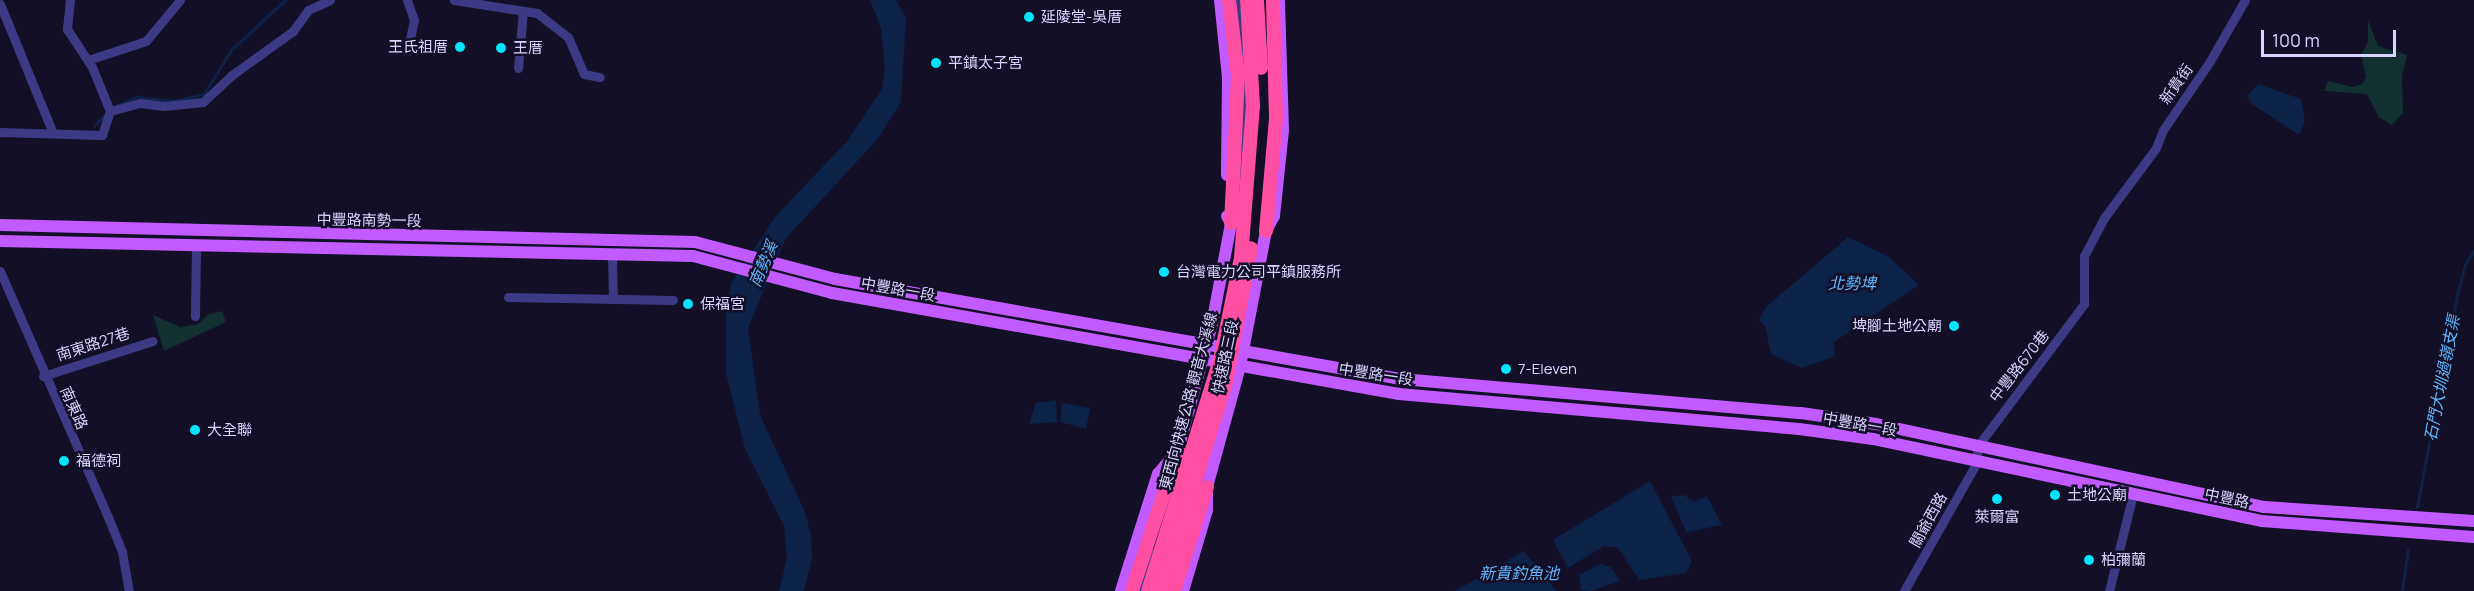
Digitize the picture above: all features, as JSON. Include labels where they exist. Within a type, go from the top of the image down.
[{"type":"highway","points":[[1228,0],[1238,76],[1232,224]]},
{"type":"highway","name":"東西向快速公路 觀音大溪線","points":[[1148,591],[1217,370],[1241,258],[1253,106],[1246,0]]},
{"type":"highway","name":"東西向快速公路 觀音大溪線","points":[[1161,591],[1226,382],[1244,297],[1261,129],[1257,0]]},
{"type":"highway","points":[[1266,231],[1276,118],[1273,0]]},
{"type":"highway","points":[[1132,591],[1178,450]]},
{"type":"highway","points":[[1174,591],[1207,487]]},
{"type":"main road","name":"快速路三段","points":[[1121,591],[1158,474],[1178,450],[1203,359],[1232,224],[1226,215],[1228,77],[1220,0]]},
{"type":"main road","name":"快速路三段","points":[[1183,591],[1207,510],[1207,487],[1240,366],[1266,231],[1274,216],[1283,130],[1280,0]]},
{"type":"main road","name":"中豐路南勢一段","points":[[0,225],[695,242],[737,252]]},
{"type":"main road","points":[[611,239],[612,255]]},
{"type":"main road","name":"中豐路南勢一段","points":[[0,241],[693,256],[732,266]]},
{"type":"main road","name":"中豐路一段","points":[[737,252],[835,279],[1401,379],[1801,413],[1876,424],[1977,447]]},
{"type":"main road","points":[[732,266],[737,252]]},
{"type":"main road","points":[[777,278],[782,264]]},
{"type":"main road","name":"中豐路一段","points":[[732,266],[832,293],[1399,394],[1810,430],[1977,462]]},
{"type":"main road","points":[[1574,410],[1575,394]]},
{"type":"main road","name":"中豐路","points":[[1977,447],[2264,507],[2474,521]]},
{"type":"main road","name":"中豐路","points":[[1977,462],[2299,526],[2474,537]]},
{"type":"street","points":[[0,132],[102,135],[110,111],[88,60],[67,29],[70,0]]},
{"type":"street","points":[[88,60],[146,41],[180,0]]},
{"type":"street","points":[[110,111],[140,103],[181,106],[203,102],[232,75],[293,31],[308,10],[330,0]]},
{"type":"street","points":[[407,0],[414,20],[408,48]]},
{"type":"street","points":[[454,0],[537,13],[568,37],[581,71],[600,77]]},
{"type":"street","name":"快速路三段","points":[[1232,224],[1239,207],[1246,86],[1236,0]]},
{"type":"street","name":"快速路三段","points":[[1266,231],[1262,216],[1271,126],[1267,0]]},
{"type":"street","name":"新貴街","points":[[2084,304],[2084,256],[2210,62],[2245,0]]},
{"type":"street","points":[[0,4],[53,133]]},
{"type":"street","points":[[518,68],[523,11]]},
{"type":"street","points":[[195,316],[196,245]]},
{"type":"street","points":[[612,255],[613,299]]},
{"type":"street","name":"南東路","points":[[1,276],[43,376],[108,517],[122,552],[129,591]]},
{"type":"street","points":[[508,297],[673,300]]},
{"type":"street","name":"中豐路670巷","points":[[1977,447],[2084,304]]},
{"type":"street","name":"南東路27巷","points":[[43,376],[153,341]]},
{"type":"street","points":[[1977,447],[1977,462]]},
{"type":"street","name":"快速路三段","points":[[1140,591],[1172,485],[1178,450]]},
{"type":"street","name":"關爺西路","points":[[1904,591],[1977,462]]},
{"type":"street","name":"快速路三段","points":[[1167,591],[1194,506],[1207,487]]},
{"type":"street","points":[[2109,591],[2133,494]]},
{"type":"green space","points":[[2368,20],[2378,46],[2407,55],[2402,76],[2403,113],[2392,125],[2379,117],[2367,94],[2324,91],[2328,81],[2353,87],[2362,84],[2366,77],[2361,55],[2368,42]]},
{"type":"green space","points":[[222,311],[226,322],[164,351],[153,315],[180,327],[198,324],[209,314]]},
{"type":"water","name":"南勢溪","points":[[870,0],[896,0],[906,18],[901,102],[877,140],[786,238],[748,328],[760,415],[805,512],[811,535],[812,558],[804,591],[779,591],[787,558],[784,526],[745,449],[726,373],[726,314],[731,283],[775,217],[848,140],[882,89],[885,71],[881,28]]},
{"type":"water","points":[[2258,84],[2301,99],[2305,122],[2299,135],[2252,104],[2247,96]]},
{"type":"water","name":"北勢埤","points":[[1848,237],[1889,257],[1919,285],[1834,342],[1835,356],[1802,368],[1771,354],[1765,326],[1759,320],[1766,307]]},
{"type":"water","points":[[1056,400],[1057,422],[1029,424],[1036,403]]},
{"type":"water","points":[[1062,403],[1090,408],[1086,429],[1060,422]]},
{"type":"water","points":[[1650,481],[1692,561],[1686,573],[1639,580],[1618,548],[1604,546],[1568,568],[1553,540]]},
{"type":"water","points":[[1684,495],[1694,502],[1707,496],[1722,525],[1686,532],[1671,496]]},
{"type":"water","name":"新貴釣魚池","points":[[1524,551],[1556,591],[1455,591]]},
{"type":"water","points":[[1600,564],[1611,567],[1620,581],[1591,591],[1581,590],[1579,575]]},
{"type":"waterway","points":[[112,107],[137,97],[173,101],[204,94],[231,50],[285,0]]},
{"type":"waterway","points":[[94,126],[105,114]]},
{"type":"waterway","name":"石門大圳過嶺支渠","points":[[2417,507],[2458,291],[2465,264],[2474,251]]},
{"type":"waterway","name":"石門大圳過嶺支渠","points":[[2402,591],[2408,549]]},
{"type":"place","name":"延陵堂-吳厝","points":[[1029,17]]},
{"type":"place","name":"王氏祖厝","points":[[460,47]]},
{"type":"place","name":"王厝","points":[[501,48]]},
{"type":"place","name":"平鎮太子宮","points":[[936,63]]},
{"type":"place","name":"台灣電力公司平鎮服務所","points":[[1164,272]]},
{"type":"place","name":"保福宮","points":[[688,304]]},
{"type":"place","name":"埤腳土地公廟","points":[[1954,326]]},
{"type":"place","name":"7-Eleven","points":[[1506,369]]},
{"type":"place","name":"大全聯","points":[[195,430]]},
{"type":"place","name":"福德祠","points":[[64,461]]},
{"type":"place","name":"土地公廟","points":[[2055,495]]},
{"type":"place","name":"萊爾富","points":[[1997,499]]},
{"type":"place","name":"柏彌蘭","points":[[2089,560]]}]
